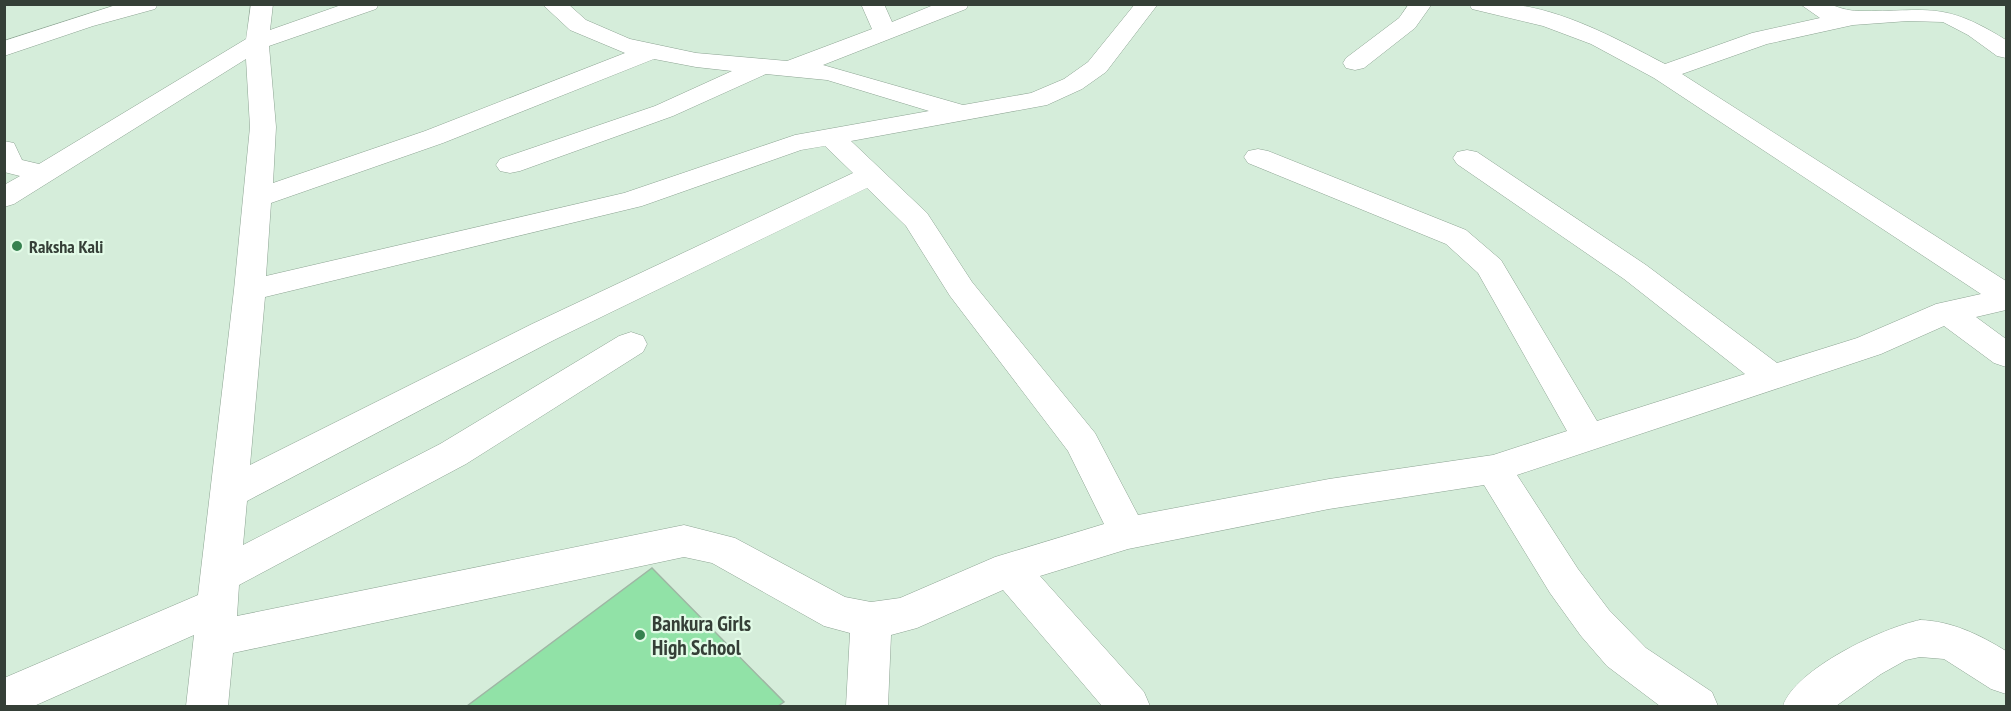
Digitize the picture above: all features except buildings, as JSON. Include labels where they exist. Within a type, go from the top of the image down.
[{"type":"street","points":[[4,49],[85,21],[147,4]]},
{"type":"street","points":[[207,706],[258,198],[263,127],[257,42],[262,4]]},
{"type":"street","points":[[4,198],[257,42],[368,4]]},
{"type":"street","points":[[553,4],[578,25],[623,45],[696,60],[830,73],[962,114]]},
{"type":"street","points":[[872,4],[885,33]]},
{"type":"street","points":[[793,68],[958,4]]},
{"type":"street","points":[[250,290],[632,200],[795,143],[1038,100],[1073,84],[1097,67],[1147,4]]},
{"type":"street","points":[[1355,63],[1407,23],[1421,4]]},
{"type":"street","points":[[1480,4],[1559,13],[1599,39],[1663,73],[2007,297]]},
{"type":"street","points":[[1810,4],[1832,15],[1853,18]]},
{"type":"street","points":[[1663,73],[1760,38],[1853,18],[1936,10],[1958,20],[2007,51]]},
{"type":"street","points":[[258,198],[434,137],[651,51]]},
{"type":"street","points":[[510,165],[664,111],[763,67]]},
{"type":"street","points":[[831,137],[917,220],[975,308],[1082,443],[1128,533]]},
{"type":"street","points":[[4,149],[12,165],[42,174]]},
{"type":"street","points":[[1258,157],[1456,237],[1473,250],[1490,267],[1588,437]]},
{"type":"street","points":[[1467,158],[1635,272],[1772,377]]},
{"type":"street","points":[[230,492],[543,332],[871,176]]},
{"type":"street","points":[[217,606],[684,541],[721,549],[838,614],[871,620],[903,615],[1010,569],[1128,533],[1329,494],[1493,469],[1869,346],[1947,312],[2007,297]]},
{"type":"street","points":[[1947,312],[2007,355]]},
{"type":"street","points":[[4,699],[217,606],[453,454],[631,344]]},
{"type":"street","points":[[1493,469],[1578,602],[1614,645],[1655,679],[1697,706]]},
{"type":"street","points":[[1010,569],[1129,706]]},
{"type":"street","points":[[867,706],[871,620]]},
{"type":"street","points":[[1804,706],[1864,660],[1906,642],[1934,639],[1959,645],[2007,675]]},
{"type":"place","name":"Raksha Kali","points":[[17,246]]},
{"type":"place","name":"Bankura Girls High School","points":[[640,635]]}]
